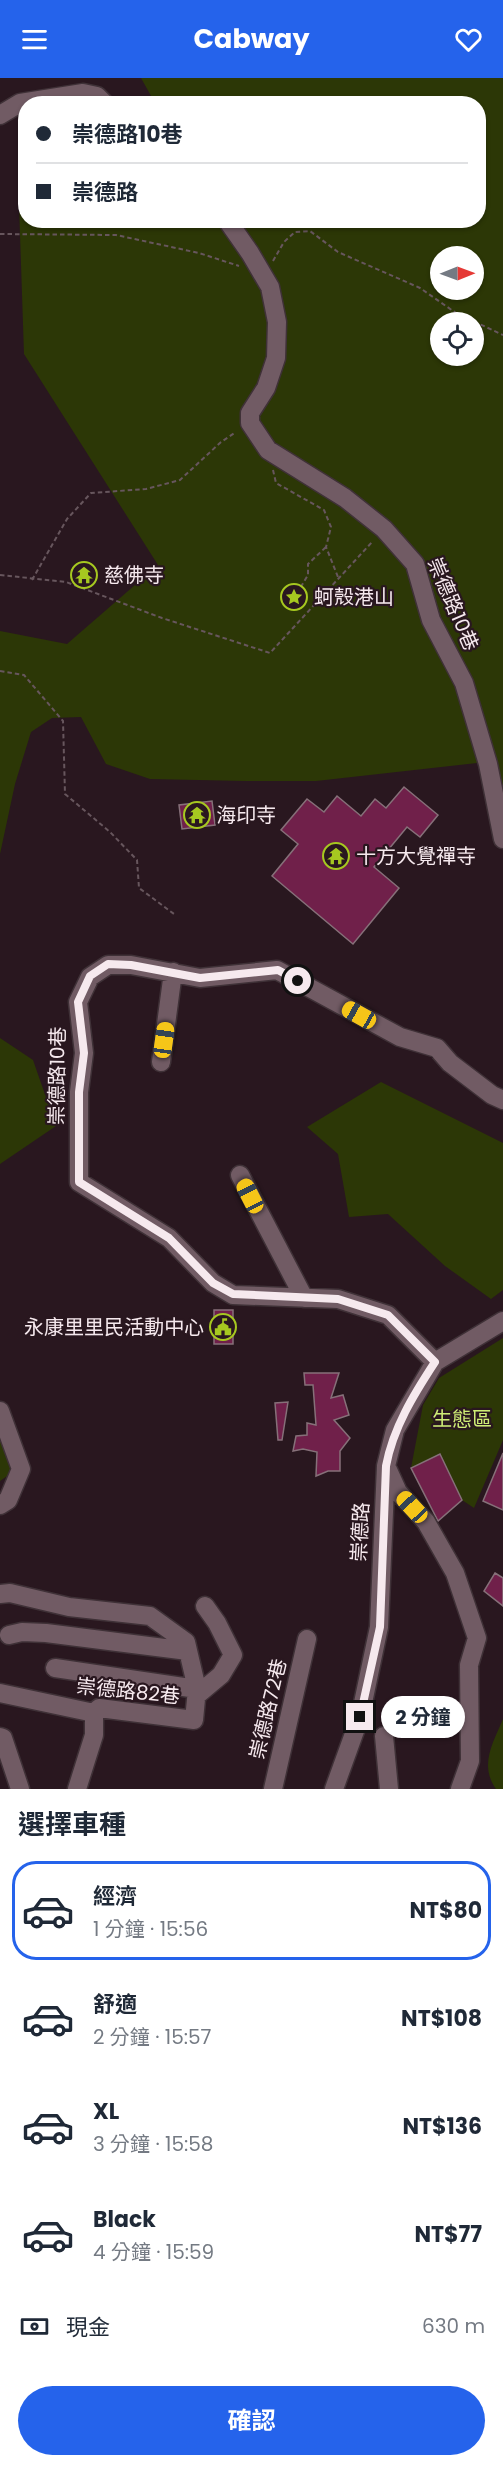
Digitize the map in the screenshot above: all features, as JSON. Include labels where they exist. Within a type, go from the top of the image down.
[{"type":"street","points":[[67,96],[84,93],[97,96]]},
{"type":"street","points":[[0,115],[18,105]]},
{"type":"street","points":[[233,228],[266,280],[277,322],[276,358],[267,388],[250,413],[250,423],[268,450]]},
{"type":"street","name":"崇德路10巷","points":[[268,450],[345,498],[384,529],[415,564],[431,620],[464,683],[489,764],[503,839]]},
{"type":"street","name":"崇德路10巷","points":[[435,1362],[388,1315],[338,1299],[233,1294],[213,1283],[169,1238],[79,1182],[79,1092],[84,1053],[78,1002],[90,976],[108,964],[131,965],[200,978],[278,970],[399,1037],[437,1048],[450,1063],[492,1095],[503,1100]]},
{"type":"street","points":[[161,1062],[173,972]]},
{"type":"street","points":[[240,1175],[303,1298]]},
{"type":"street","name":"崇德路","points":[[334,1789],[360,1717],[380,1627],[386,1466],[395,1431],[435,1362],[503,1321]]},
{"type":"street","points":[[0,1411],[21,1469],[8,1500],[0,1505]]},
{"type":"street","points":[[386,1466],[398,1492],[426,1522],[455,1573],[477,1638],[469,1665],[470,1761],[460,1789]]},
{"type":"street","name":"崇德路82巷","points":[[0,1594],[10,1593],[69,1607],[150,1616],[186,1642],[197,1693],[194,1720],[99,1708],[94,1713],[0,1693]]},
{"type":"street","points":[[55,1668],[197,1693],[221,1675],[233,1655],[205,1606]]},
{"type":"street","points":[[9,1635],[22,1632],[46,1634],[188,1651]]},
{"type":"street","name":"崇德路72巷","points":[[273,1789],[307,1639]]},
{"type":"street","points":[[76,1789],[94,1735],[94,1713]]},
{"type":"street","points":[[384,1736],[389,1789]]},
{"type":"street","points":[[0,1737],[3,1738],[20,1789]]},
{"type":"path","points":[[0,234],[116,235],[199,254],[266,280],[273,257],[295,232],[310,231],[338,252],[420,288],[456,313],[503,335]]},
{"type":"path","points":[[32,580],[67,519],[91,493],[146,489],[180,480],[221,442],[250,423]]},
{"type":"path","points":[[268,450],[276,483],[324,510],[331,527],[326,547],[308,564],[308,575],[293,600]]},
{"type":"path","points":[[0,575],[66,582],[162,618],[270,653],[384,529]]},
{"type":"path","points":[[326,547],[338,577]]},
{"type":"path","points":[[0,671],[24,675],[63,721],[64,794],[110,832],[137,860],[139,888],[174,914]]},
{"type":"green space","points":[[141,78],[503,78],[503,792],[477,763],[316,781],[150,779],[106,764],[81,717],[52,718],[31,732],[15,784],[0,854],[0,631],[67,644],[158,565],[24,354],[20,228],[486,228],[486,96],[151,96]]},
{"type":"green space","points":[[0,1038],[33,1060],[56,1126],[0,1164]]},
{"type":"green space","points":[[381,1082],[503,1143],[503,1290],[491,1299],[445,1266],[388,1214],[349,1217],[338,1154],[307,1127]]},
{"type":"green space","name":"生態區","points":[[503,1338],[503,1440],[474,1508],[462,1500],[440,1454],[411,1468],[423,1405],[439,1378]]},
{"type":"green space","points":[[0,1430],[16,1470],[0,1481]]},
{"type":"green space","points":[[503,1719],[503,1789],[496,1789],[491,1780],[488,1763],[492,1745]]},
{"type":"building","name":"十方大覺禪寺","points":[[404,787],[438,815],[420,837],[407,827],[374,867],[399,888],[353,944],[272,876],[298,844],[281,830],[307,799],[324,812],[337,796],[361,816],[375,799],[386,808]]},
{"type":"building","name":"海印寺","points":[[212,801],[215,825],[182,829],[179,805]]},
{"type":"building","name":"永康里里民活動中心","points":[[214,1310],[233,1310],[233,1344],[214,1344]]},
{"type":"building","points":[[304,1373],[339,1373],[331,1398],[343,1395],[349,1415],[334,1420],[350,1438],[340,1451],[340,1471],[328,1471],[316,1476],[317,1452],[303,1449],[293,1451],[296,1436],[307,1435],[307,1423],[316,1425],[313,1385],[305,1385]]},
{"type":"building","points":[[288,1402],[282,1440],[278,1440],[275,1403]]},
{"type":"building","points":[[503,1453],[503,1510],[483,1501]]},
{"type":"building","points":[[440,1454],[462,1500],[438,1521],[411,1468]]},
{"type":"building","points":[[495,1573],[503,1578],[503,1606],[484,1591]]},
{"type":"place","name":"慈佛寺","points":[[84,575]]},
{"type":"place","name":"蚵殼港山","points":[[294,597]]},
{"type":"place","name":"海印寺","points":[[197,815]]},
{"type":"place","name":"十方大覺禪寺","points":[[336,856]]},
{"type":"place","name":"永康里里民活動中心","points":[[223,1327]]},
{"type":"route","points":[[298,981],[278,970],[200,978],[131,965],[108,964],[90,976],[78,1002],[84,1053],[79,1092],[79,1182],[90,1191],[169,1238],[213,1283],[233,1294],[338,1299],[388,1315],[435,1362],[395,1431],[389,1447],[381,1561],[380,1627],[360,1717]]}]
